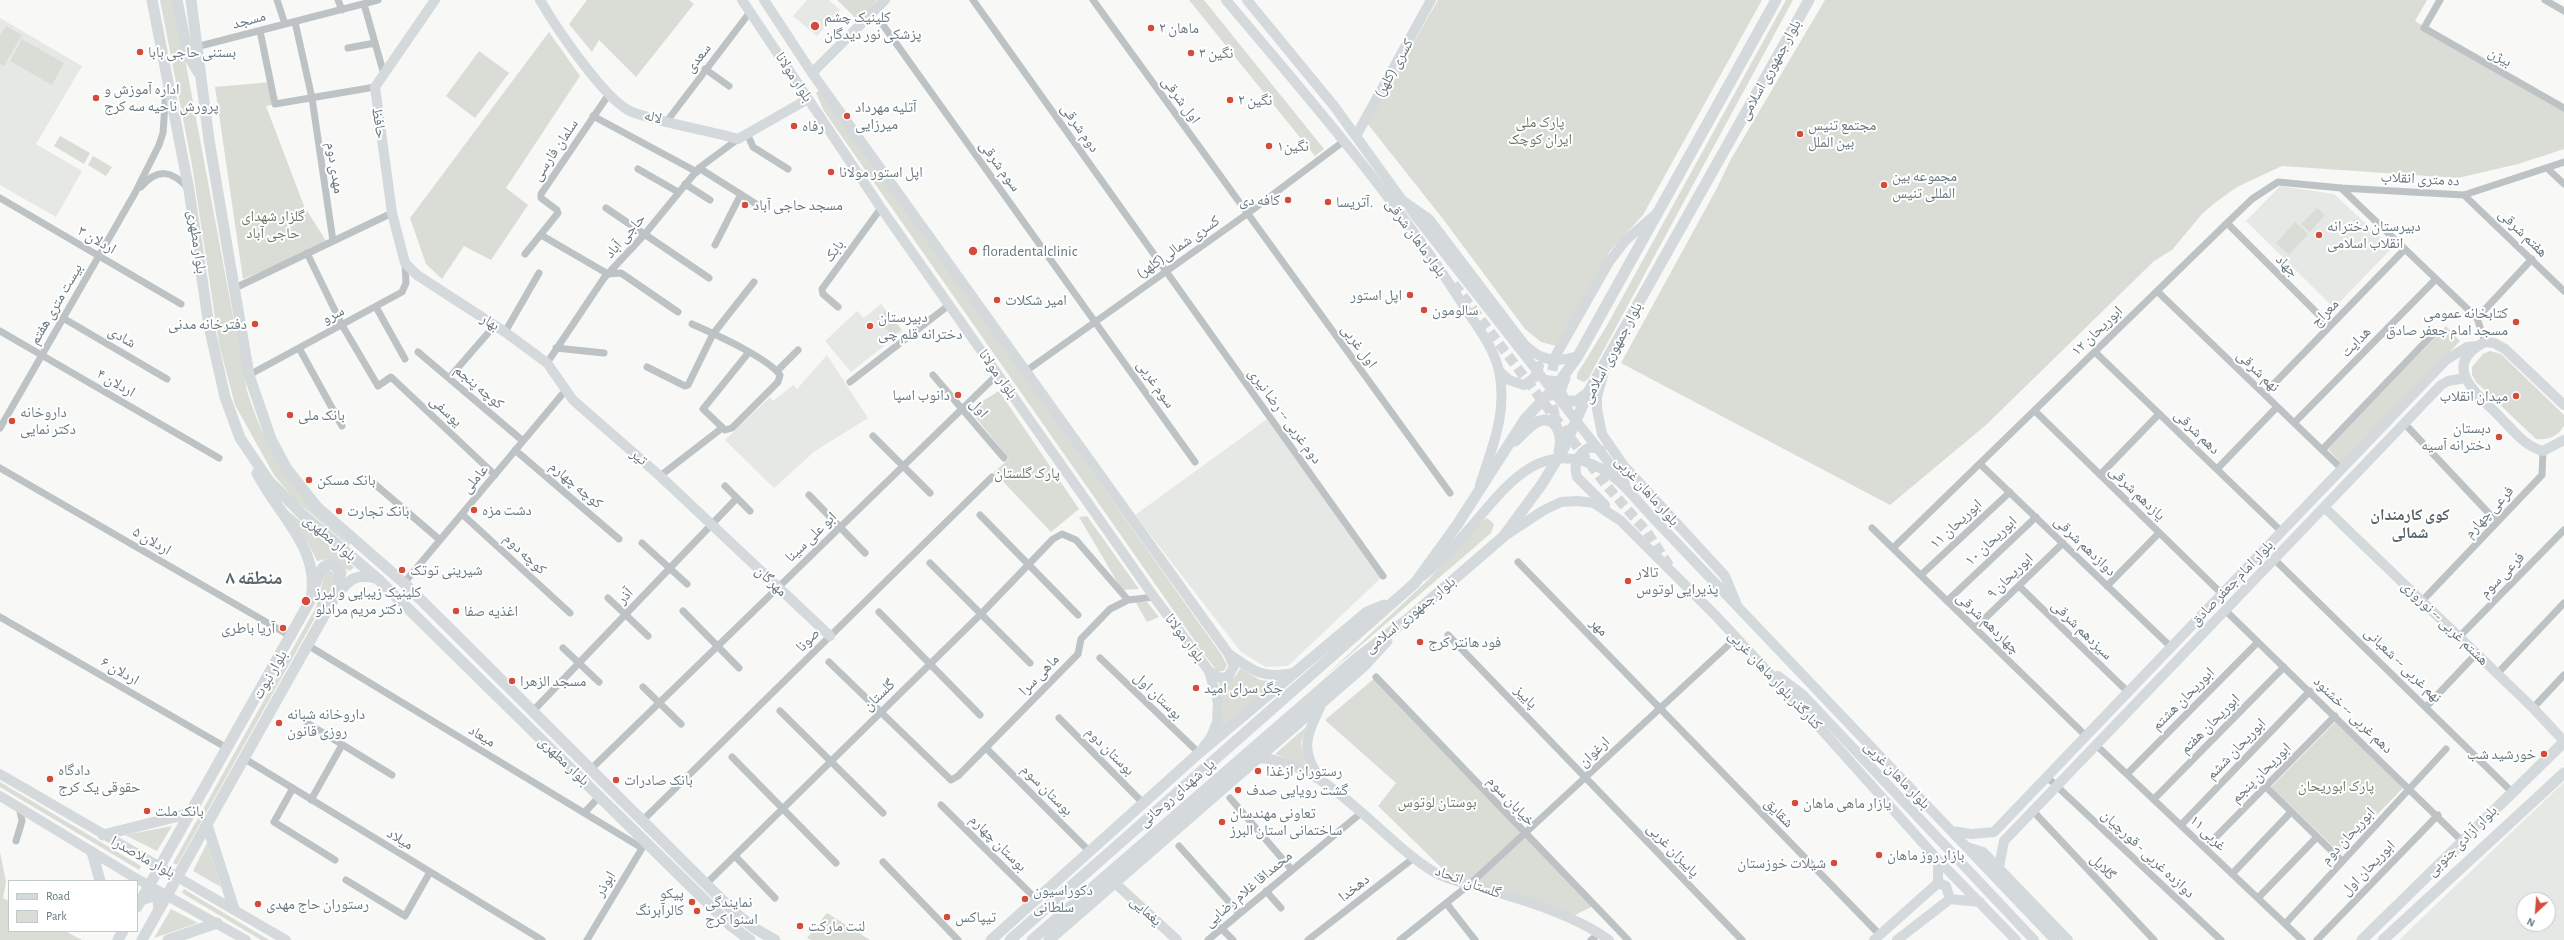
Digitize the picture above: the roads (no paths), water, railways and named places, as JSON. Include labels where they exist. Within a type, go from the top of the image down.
[{"type":"main road","name":"بلوار مطهری","points":[[152,0],[189,190],[209,326],[225,397],[240,438],[269,481],[298,510],[378,579],[600,796],[644,845],[730,925],[750,940]]},
{"type":"main road","points":[[177,0],[188,55],[201,78]]},
{"type":"main road","name":"بلوار مطهری","points":[[191,0],[196,47],[249,375],[270,439],[287,469],[317,507],[404,583],[732,910],[754,928],[775,940]]},
{"type":"main road","name":"حافظ","points":[[405,263],[392,213],[375,87],[383,71],[435,0]]},
{"type":"main road","name":"بلوار مولانا","points":[[742,0],[881,208],[1154,597],[1210,671],[1218,702],[1217,722],[1211,737],[1199,753]]},
{"type":"main road","name":"بلوار مولانا","points":[[764,0],[812,73],[1228,653],[1246,666],[1264,675],[1284,675],[1299,670]]},
{"type":"main road","points":[[812,73],[885,0]]},
{"type":"main road","name":"بلوار ماهان شرقی","points":[[1226,0],[1344,141],[1432,256],[1488,346],[1499,371],[1502,398],[1500,422],[1478,491]]},
{"type":"main road","name":"بلوار ماهان شرقی","points":[[1247,0],[1356,136],[1402,200],[1430,219],[1527,347],[1540,358],[1549,360],[1578,356]]},
{"type":"main road","name":"کسری (کلهر)","points":[[1356,136],[1431,0]]},
{"type":"main road","name":"بلوار جمهوری اسلامی","points":[[1344,646],[1392,601],[1416,583],[1535,406],[1557,385],[1578,356],[1776,0]]},
{"type":"main road","name":"بلوار جمهوری اسلامی","points":[[1356,658],[1409,618],[1503,537],[1542,484],[1564,448],[1589,391],[1809,0]]},
{"type":"main road","name":"لاله","points":[[542,1],[609,94],[632,112],[738,139]]},
{"type":"main road","points":[[738,139],[808,99]]},
{"type":"main road","points":[[1402,200],[1657,522]]},
{"type":"main road","points":[[1556,355],[1609,262],[1625,241],[1656,214]]},
{"type":"main road","name":"بهار","points":[[405,263],[417,276],[495,325],[547,363],[565,391]]},
{"type":"main road","points":[[2564,405],[2505,349],[2494,343],[2482,344],[2465,361],[2465,378],[2469,387],[2527,444],[2544,451],[2564,440]]},
{"type":"main road","name":"بلوار امام جعفر صادق","points":[[1951,831],[1972,834],[1994,832],[2446,360],[2467,347],[2482,344]]},
{"type":"main road","points":[[1499,371],[1516,384],[1524,385],[1531,382],[1539,369],[1539,363],[1527,347]]},
{"type":"main road","name":"بلوار ماهان غربی","points":[[1608,358],[1597,397],[1597,409],[1602,434],[1624,466],[1725,576],[1738,609]]},
{"type":"main road","points":[[1569,369],[1560,391],[1565,401],[1577,401],[1589,391]]},
{"type":"main road","name":"بلوار امام جعفر صادق","points":[[1999,867],[2004,842],[2033,811],[2440,385],[2454,379],[2465,378]]},
{"type":"main road","name":"تیر","points":[[565,391],[712,525]]},
{"type":"main road","points":[[1505,450],[1536,423],[1545,420],[1553,423],[1559,430],[1560,446],[1542,484]]},
{"type":"main road","name":"بلوار نبوت","points":[[139,903],[292,637],[308,608],[314,587],[313,569],[306,550],[266,492],[240,438]]},
{"type":"main road","points":[[1621,521],[1583,484],[1575,471],[1580,454],[1590,447],[1607,453],[1624,466]]},
{"type":"main road","points":[[1416,583],[1458,542],[1512,479],[1527,468],[1546,460],[1565,458],[1581,460],[1600,468],[1616,480],[1657,522]]},
{"type":"main road","name":"کنارگذر بلوار ماهان غربی","points":[[1503,537],[1544,510],[1562,502],[1578,501],[1594,503],[1621,521],[1671,569],[1822,730],[1938,860],[2016,940]]},
{"type":"main road","name":"هشتم غربی -- نوروزی","points":[[2324,507],[2533,708],[2564,742]]},
{"type":"main road","name":"بلوار ماهان غربی","points":[[1657,522],[1738,609],[2055,940]]},
{"type":"main road","name":"مهرگان","points":[[712,525],[830,636]]},
{"type":"main road","points":[[314,587],[322,568],[328,564],[334,565],[340,569],[341,576],[334,598]]},
{"type":"main road","points":[[334,598],[355,577],[363,576],[378,579]]},
{"type":"main road","points":[[2222,594],[2225,610]]},
{"type":"main road","name":"بلوار نبوت","points":[[142,940],[309,646],[334,598]]},
{"type":"main road","points":[[991,940],[1199,753],[1367,612],[1392,601]]},
{"type":"main road","points":[[1056,938],[1114,882],[1365,665],[1409,618]]},
{"type":"main road","name":"پل شهدای روحانی","points":[[1010,940],[1344,646]]},
{"type":"main road","points":[[1210,671],[1221,678],[1228,677],[1234,666],[1228,653]]},
{"type":"main road","name":"پل شهدای روحانی","points":[[1032,940],[1356,658]]},
{"type":"main road","name":"بلوار ماهان غربی","points":[[1756,660],[1803,695],[2034,940]]},
{"type":"main road","points":[[1322,702],[1308,734],[1306,749],[1310,765],[1323,783]]},
{"type":"main road","name":"بلوار آزادی جنوبی","points":[[2362,940],[2564,742]]},
{"type":"main road","points":[[1256,758],[1271,758],[1286,762],[1323,783]]},
{"type":"main road","name":"بلوار آزادی جنوبی","points":[[2383,940],[2564,773]]},
{"type":"main road","name":"بلوار ملاصدرا","points":[[0,774],[160,867],[181,872],[234,909],[286,940]]},
{"type":"main road","name":"گلستان اتحاد","points":[[1323,783],[1435,873],[1556,913],[1600,933],[1609,940]]},
{"type":"main road","name":"بلوار ملاصدرا","points":[[0,796],[19,806],[149,886],[246,940]]},
{"type":"main road","points":[[103,835],[191,813]]},
{"type":"main road","points":[[208,825],[234,909]]},
{"type":"main road","points":[[1923,843],[1986,889]]},
{"type":"main road","points":[[1966,846],[1983,852],[2068,940]]},
{"type":"main road","points":[[92,852],[100,880]]},
{"type":"main road","points":[[166,856],[169,868],[181,872]]},
{"type":"main road","points":[[1877,937],[1938,883],[1938,860]]},
{"type":"main road","name":"یغمایی","points":[[1114,882],[1177,940]]},
{"type":"main road","points":[[1938,883],[1946,886],[1950,899]]},
{"type":"main road","points":[[139,903],[153,896],[158,899],[159,909]]},
{"type":"main road","points":[[1897,940],[1950,899],[1980,902]]},
{"type":"main road","points":[[168,940],[217,923]]},
{"type":"street","points":[[277,0],[284,24]]},
{"type":"street","points":[[338,0],[342,10]]},
{"type":"street","name":"مسجد","points":[[196,47],[378,0]]},
{"type":"street","name":"دوم شرقی","points":[[973,0],[1166,272]]},
{"type":"street","name":"اول شرقی","points":[[1093,0],[1247,214]]},
{"type":"street","name":"بیژن","points":[[2440,0],[2424,28],[2564,108]]},
{"type":"street","points":[[2545,0],[2564,11]]},
{"type":"street","points":[[364,4],[383,71]]},
{"type":"street","name":"سعدی","points":[[667,121],[705,69],[750,12]]},
{"type":"street","name":"مهدی دوم","points":[[295,22],[312,98],[333,241]]},
{"type":"street","name":"سوم شرقی","points":[[883,25],[1096,321]]},
{"type":"street","points":[[260,31],[275,104],[375,87]]},
{"type":"street","points":[[348,48],[375,43]]},
{"type":"street","points":[[705,69],[729,86]]},
{"type":"street","points":[[135,193],[163,133],[166,76]]},
{"type":"street","name":"سلمان فارسی","points":[[525,254],[558,213],[557,210],[541,198],[541,194],[609,94]]},
{"type":"street","points":[[593,116],[698,170],[741,194],[764,209]]},
{"type":"street","points":[[747,134],[753,147],[788,169]]},
{"type":"street","name":"حاجی آباد","points":[[547,363],[608,274],[644,235],[678,192],[698,170],[738,139]]},
{"type":"street","name":"کسری شمالی(کلهر)","points":[[1026,371],[1247,214],[1344,141]]},
{"type":"street","name":"ده متری انقلاب","points":[[2341,188],[2464,195],[2564,162]]},
{"type":"street","points":[[2547,168],[2564,184]]},
{"type":"street","points":[[638,169],[678,192]]},
{"type":"street","points":[[135,193],[147,180],[164,173],[177,177],[189,190]]},
{"type":"street","name":"ابوریحان ۱۲","points":[[1893,548],[2252,200],[2278,182],[2341,188]]},
{"type":"street","points":[[685,184],[710,200]]},
{"type":"street","points":[[2341,188],[2477,318],[2482,344]]},
{"type":"street","name":"بیست متری هفتم","points":[[0,428],[135,193]]},
{"type":"street","points":[[714,244],[741,194]]},
{"type":"street","name":"هفتم شرقی","points":[[2464,195],[2564,291]]},
{"type":"street","name":"اردلان ۳","points":[[0,198],[181,304]]},
{"type":"street","points":[[606,208],[709,278]]},
{"type":"street","name":"بابک","points":[[838,307],[823,294],[822,289],[881,208]]},
{"type":"street","points":[[235,288],[392,213]]},
{"type":"street","name":"اول غربی","points":[[1247,214],[1450,493]]},
{"type":"street","name":"جهاد","points":[[2227,223],[2330,326]]},
{"type":"street","points":[[541,235],[608,274],[621,273],[678,312]]},
{"type":"street","name":"معراج","points":[[2264,394],[2405,249]]},
{"type":"street","points":[[307,254],[342,325]]},
{"type":"street","points":[[2477,318],[2532,259]]},
{"type":"street","name":"سرو","points":[[249,375],[376,307],[404,289],[406,277],[405,263]]},
{"type":"street","name":"دوم غربی -- رضا نیری","points":[[1166,272],[1384,576]]},
{"type":"street","points":[[505,332],[539,273]]},
{"type":"street","name":"هدایت","points":[[2294,423],[2436,279]]},
{"type":"street","points":[[647,367],[685,386],[688,385],[713,334],[754,282]]},
{"type":"street","name":"نهم شرقی","points":[[2157,291],[2342,469]]},
{"type":"street","points":[[850,382],[950,305]]},
{"type":"street","points":[[376,307],[405,358]]},
{"type":"street","name":"شادی","points":[[63,318],[167,379]]},
{"type":"street","name":"سوم غربی","points":[[1096,321],[1195,462]]},
{"type":"street","points":[[692,324],[749,352],[777,371],[780,375],[778,382],[732,428],[725,430],[704,411],[703,407],[749,352]]},
{"type":"street","name":"یوسفی","points":[[342,325],[378,386],[391,377],[495,475]]},
{"type":"street","points":[[450,378],[495,325]]},
{"type":"street","name":"اردلان ۴","points":[[0,331],[219,458]]},
{"type":"street","points":[[2322,450],[2434,333]]},
{"type":"street","points":[[299,348],[342,426]]},
{"type":"street","points":[[556,348],[604,354]]},
{"type":"street","points":[[777,371],[798,350]]},
{"type":"street","name":"کوچه پنجم","points":[[418,352],[523,441]]},
{"type":"street","name":"دهم شرقی","points":[[2095,352],[2282,532]]},
{"type":"street","name":"ابو علی سینا","points":[[590,770],[998,374]]},
{"type":"street","name":"اول","points":[[933,375],[1004,458]]},
{"type":"street","name":"عاملی","points":[[404,583],[565,391]]},
{"type":"street","points":[[2217,469],[2277,407]]},
{"type":"street","name":"یازدهم شرقی","points":[[2034,410],[2222,594]]},
{"type":"street","points":[[2100,475],[2159,414]]},
{"type":"street","points":[[2404,423],[2497,522]]},
{"type":"street","points":[[660,476],[722,428]]},
{"type":"street","points":[[873,436],[930,493]]},
{"type":"street","name":"کوچه چهارم","points":[[515,450],[619,539]]},
{"type":"street","name":"فرعی چهارم","points":[[2422,601],[2542,475],[2544,451]]},
{"type":"street","name":"دوازدهم شرقی","points":[[1980,464],[2171,647]]},
{"type":"street","name":"اردلان ۵","points":[[0,468],[292,637]]},
{"type":"street","name":"صونا","points":[[642,821],[992,477]]},
{"type":"street","points":[[370,480],[440,540]]},
{"type":"street","points":[[725,486],[750,511]]},
{"type":"street","name":"ابوریحان ۱۱","points":[[1921,576],[2010,492]]},
{"type":"street","points":[[809,495],[865,553]]},
{"type":"street","name":"آذر","points":[[532,712],[737,498]]},
{"type":"street","name":"کوچه دوم","points":[[462,514],[570,613]]},
{"type":"street","points":[[980,515],[1078,615]]},
{"type":"street","name":"ابوریحان ۱۰","points":[[1947,601],[2036,517]]},
{"type":"street","name":"چهاردهم شرقی","points":[[1872,528],[2086,736]]},
{"type":"street","name":"فرعی سوم","points":[[2460,637],[2564,530]]},
{"type":"street","points":[[2107,586],[2159,532]]},
{"type":"street","name":"گلستان","points":[[706,884],[981,614],[1028,563],[1057,536],[1062,534],[1073,538],[1128,600]]},
{"type":"street","points":[[642,543],[687,584]]},
{"type":"street","name":"ابوریحان ۹","points":[[1976,628],[2063,543]]},
{"type":"street","name":"نهم غربی -- شعبانی","points":[[2274,559],[2512,792]]},
{"type":"street","name":"مهر","points":[[1518,562],[1660,709]]},
{"type":"street","points":[[930,563],[1030,663]]},
{"type":"street","name":"سیزدهم شرقی","points":[[2019,586],[2128,692]]},
{"type":"street","name":"ماهی سرا","points":[[880,713],[943,775],[951,780],[955,779],[1078,654],[1083,635],[1110,609],[1128,600],[1154,597]]},
{"type":"street","points":[[608,598],[648,636]]},
{"type":"street","points":[[2497,674],[2564,603]]},
{"type":"street","name":"دهم غربی -- خشنود","points":[[2225,610],[2438,815],[2462,841]]},
{"type":"street","points":[[683,611],[739,668]]},
{"type":"street","points":[[879,612],[980,715]]},
{"type":"street","name":"اردلان ۶","points":[[0,617],[227,748]]},
{"type":"street","name":"پاییز","points":[[1448,635],[1586,778]]},
{"type":"street","name":"ارغوان","points":[[1400,940],[1470,884],[1736,638]]},
{"type":"street","name":"ابوریحان هشتم","points":[[2127,774],[2258,642]]},
{"type":"street","name":"میعاد","points":[[309,646],[584,813],[644,845]]},
{"type":"street","points":[[563,648],[599,682]]},
{"type":"street","points":[[2426,707],[2476,654]]},
{"type":"street","name":"بوستان اول","points":[[1100,658],[1199,753]]},
{"type":"street","points":[[830,662],[880,713]]},
{"type":"street","name":"ابوریحان هفتم","points":[[2154,799],[2284,667]]},
{"type":"street","points":[[2533,708],[2564,675]]},
{"type":"street","name":"خیابان سوم","points":[[1376,677],[1524,834],[1628,940]]},
{"type":"street","points":[[643,688],[680,724]]},
{"type":"street","name":"ابوریحان ششم","points":[[2181,825],[2310,692]]},
{"type":"street","name":"شقایق","points":[[1660,709],[1877,937]]},
{"type":"street","points":[[780,711],[883,813]]},
{"type":"street","name":"ابوریحان پنجم","points":[[2205,848],[2335,716]]},
{"type":"street","name":"بوستان دوم","points":[[1059,718],[1143,803]]},
{"type":"street","points":[[306,723],[392,775]]},
{"type":"street","points":[[311,800],[342,745]]},
{"type":"street","name":"۱۱ غربی","points":[[2096,745],[2302,940]]},
{"type":"street","name":"بوستان سوم","points":[[986,748],[1089,851]]},
{"type":"street","name":"ابوریحان دوم","points":[[2285,924],[2446,748]]},
{"type":"street","points":[[732,758],[836,863]]},
{"type":"street","name":"میلاد","points":[[245,759],[542,940]]},
{"type":"street","name":"دوازده غربی - قورچیان","points":[[2047,777],[2221,940]]},
{"type":"street","name":"پاییزان غربی","points":[[1586,778],[1742,940]]},
{"type":"street","points":[[2266,787],[2342,861]]},
{"type":"street","points":[[293,788],[274,822],[335,860]]},
{"type":"street","points":[[584,813],[600,796]]},
{"type":"street","points":[[1230,798],[1292,870]]},
{"type":"street","name":"بوستان چهارم","points":[[941,805],[1036,899]]},
{"type":"street","points":[[16,841],[22,821],[19,806]]},
{"type":"street","name":"گلایل","points":[[2033,811],[2154,940]]},
{"type":"street","points":[[2232,874],[2291,812]]},
{"type":"street","name":"محمداقا غلام رضایی","points":[[1208,940],[1361,813]]},
{"type":"street","name":"ابوریحان اول","points":[[2317,940],[2438,815]]},
{"type":"street","points":[[2258,898],[2317,837]]},
{"type":"street","name":"ابوذر","points":[[587,940],[644,845]]},
{"type":"street","points":[[1178,846],[1239,913]]},
{"type":"street","points":[[735,856],[775,898]]},
{"type":"street","name":"دهخدا","points":[[1308,940],[1416,857]]},
{"type":"street","points":[[883,862],[958,940]]},
{"type":"street","points":[[346,880],[405,916],[430,872]]},
{"type":"street","points":[[1266,891],[1281,908]]},
{"type":"street","points":[[1446,903],[1475,940]]},
{"type":"street","points":[[1221,928],[1233,940]]},
{"type":"street","points":[[1591,940],[1600,933]]},
{"type":"tunnel","points":[[1454,284],[1606,485],[1647,532],[1670,567]]},
{"type":"tunnel","points":[[1555,415],[1551,400],[1551,385],[1552,370],[1556,355]]},
{"type":"place","name":"کلینیک چشم پزشکی نور دیدگان","points":[[815,26]]},
{"type":"place","name":"ماهان ۲","points":[[1151,28]]},
{"type":"place","name":"بستنی حاجی بابا","points":[[140,52]]},
{"type":"place","name":"نگین ۳","points":[[1191,53]]},
{"type":"place","name":"اداره آموزش و پرورش ناحیه سه کرج","points":[[96,98]]},
{"type":"place","name":"نگین ۲","points":[[1230,100]]},
{"type":"place","name":"آتلیه مهرداد میرزایی","points":[[847,116]]},
{"type":"place","name":"رفاه","points":[[794,126]]},
{"type":"place","name":"مجتمع تنیس بین الملل","points":[[1800,134]]},
{"type":"place","name":"نگین۱","points":[[1269,146]]},
{"type":"place","name":"اپل استور مولانا","points":[[831,172]]},
{"type":"place","name":"مجموعه بین المللی تنیس","points":[[1884,185]]},
{"type":"place","name":"کافه دی","points":[[1288,200]]},
{"type":"place","name":"آتریسا.","points":[[1328,202]]},
{"type":"place","name":"مسجد حاجی آباد","points":[[745,205]]},
{"type":"place","name":"دبیرستان دخترانه انقلاب اسلامی","points":[[2319,235]]},
{"type":"place","name":"floradentalclinic","points":[[973,251]]},
{"type":"place","name":"اپل استور","points":[[1410,295]]},
{"type":"place","name":"امیر شکلات","points":[[997,300]]},
{"type":"place","name":"سالومون","points":[[1424,310]]},
{"type":"place","name":"کتابخانه عمومی مسجد امام جعفر صادق","points":[[2516,322]]},
{"type":"place","name":"دفترخانه مدنی","points":[[255,324]]},
{"type":"place","name":"دبیرستان دخترانه قلم چی","points":[[870,326]]},
{"type":"place","name":"دانوب اسپا","points":[[958,395]]},
{"type":"place","name":"میدان انقلاب","points":[[2516,396]]},
{"type":"place","name":"بانک ملی","points":[[290,415]]},
{"type":"place","name":"داروخانه دکتر نمایی","points":[[12,421]]},
{"type":"place","name":"دبستان دخترانه آسیه","points":[[2499,437]]},
{"type":"place","name":"بانک مسکن","points":[[309,480]]},
{"type":"place","name":"دشت مزه","points":[[474,510]]},
{"type":"place","name":"بانک تجارت","points":[[339,511]]},
{"type":"place","name":"شیرینی توتک","points":[[402,570]]},
{"type":"place","name":"تالار پذیرایی لوتوس","points":[[1628,581]]},
{"type":"place","name":"کلینیک زیبایی و لیرز دکتر مریم مرادلو","points":[[306,601]]},
{"type":"place","name":"اغذیه صفا","points":[[456,611]]},
{"type":"place","name":"آریا باطری","points":[[283,628]]},
{"type":"place","name":"فود هانتر کرج","points":[[1420,642]]},
{"type":"place","name":"مسجد الزهرا","points":[[512,681]]},
{"type":"place","name":"جگر سرای امید","points":[[1196,688]]},
{"type":"place","name":"داروخانه شبانه روزی قانون","points":[[279,723]]},
{"type":"place","name":"خورشید شب","points":[[2544,754]]},
{"type":"place","name":"رستوران ازغذا","points":[[1258,771]]},
{"type":"place","name":"دادگاه حقوقی یک کرج","points":[[50,779]]},
{"type":"place","name":"بانک صادرات","points":[[616,780]]},
{"type":"place","name":"گشت رویایی صدف","points":[[1238,790]]},
{"type":"place","name":"یازار ماهی ماهان","points":[[1795,803]]},
{"type":"place","name":"بانک ملت","points":[[147,811]]},
{"type":"place","name":"تعاونی مهندسان ساختمانی استان البرز","points":[[1222,822]]},
{"type":"place","name":"بازار روز ماهان","points":[[1879,855]]},
{"type":"place","name":"شیلات خوزستان","points":[[1834,863]]},
{"type":"place","name":"دکوراسیون سلطانی","points":[[1025,899]]},
{"type":"place","name":"پیکو کالرآبرنگ","points":[[692,902]]},
{"type":"place","name":"رستوران حاج مهدی","points":[[258,904]]},
{"type":"place","name":"نمایندگی اسنوا کرج","points":[[697,911]]},
{"type":"place","name":"تیپاکس","points":[[947,917]]},
{"type":"place","name":"لنت مارکت","points":[[800,926]]},
{"type":"district","name":"کوی کارمندان شمالی","points":[[2410,524]]},
{"type":"district","name":"منطقه ۸","points":[[254,578]]},
{"type":"park label","name":"پارک ملی ایران کوچک","points":[[1540,130]]},
{"type":"park label","name":"گلزار شهدای حاجی آباد","points":[[273,224]]},
{"type":"park label","name":"پارک گلستان","points":[[1027,473]]},
{"type":"park label","name":"پارک ابوریحان","points":[[2336,786]]},
{"type":"park label","name":"بوستان لوتوس","points":[[1437,802]]}]
